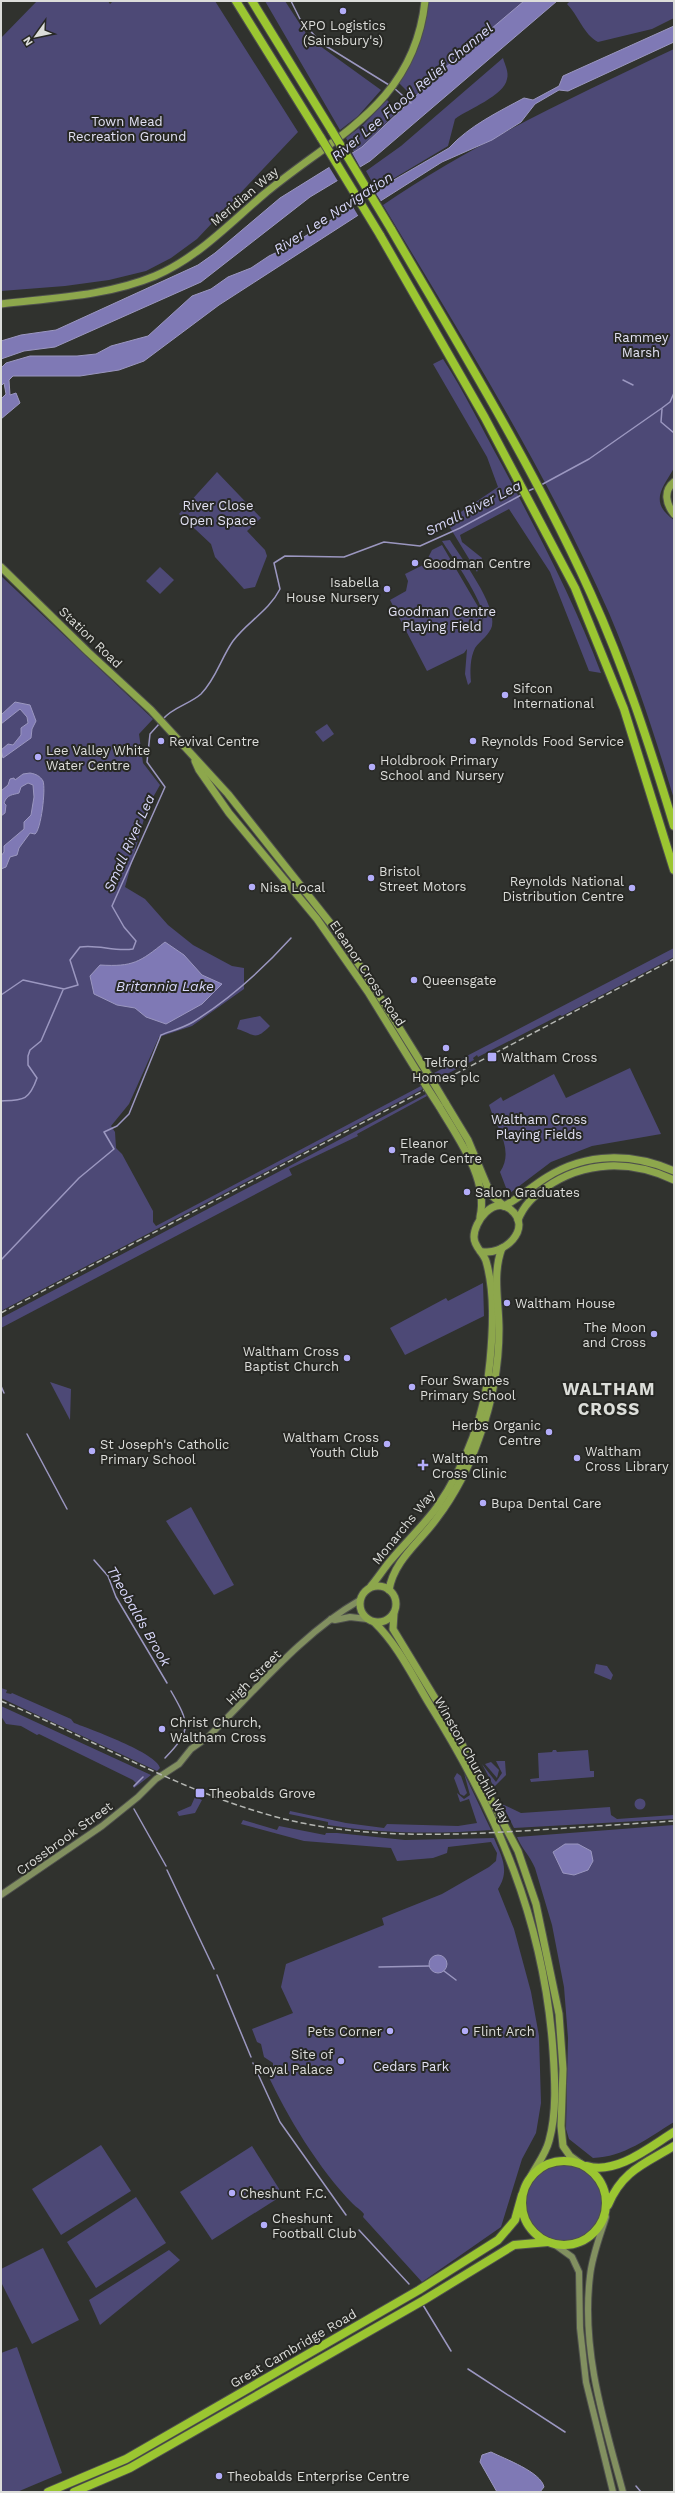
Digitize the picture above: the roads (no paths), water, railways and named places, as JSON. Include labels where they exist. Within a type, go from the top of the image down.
[{"type":"highway","points":[[236,1],[380,235],[533,504],[575,588],[608,666],[634,736],[674,870]]},
{"type":"highway","points":[[252,1],[391,229],[544,499],[590,593],[621,666],[639,715],[674,826]]},
{"type":"highway","points":[[674,2132],[630,2159],[615,2164],[599,2168],[570,2161],[554,2162],[542,2167],[531,2176],[522,2194],[522,2205],[526,2222],[538,2237],[551,2243],[570,2245],[588,2238],[606,2217],[608,2205],[621,2181],[636,2168],[674,2146]]},
{"type":"highway","points":[[583,2165],[602,2183],[608,2205]]},
{"type":"highway","name":"Great Cambridge Road","points":[[48,2492],[126,2458],[419,2290],[498,2240],[515,2220],[522,2194]]},
{"type":"highway","name":"Great Cambridge Road","points":[[74,2492],[130,2468],[424,2300],[514,2245],[551,2243]]},
{"type":"main road","name":"Meridian Way","points":[[1,304],[121,287],[175,267],[193,254],[264,194],[358,124],[383,99],[400,76],[417,40],[425,1]]},
{"type":"main road","points":[[674,482],[668,490],[666,498],[668,506],[674,514]]},
{"type":"main road","name":"Station Road","points":[[1,567],[164,724]]},
{"type":"main road","name":"Eleanor Cross Road","points":[[164,724],[195,760],[203,766],[228,794],[315,903],[372,984],[429,1084],[468,1140],[491,1195],[504,1206]]},
{"type":"main road","name":"Eleanor Cross Road","points":[[442,1104],[482,1191],[483,1206],[480,1219]]},
{"type":"main road","points":[[504,1206],[513,1212],[518,1220],[519,1230],[516,1236],[502,1248],[488,1253],[480,1250],[474,1238],[480,1219],[492,1208],[504,1206],[548,1176],[569,1166],[592,1159],[636,1159],[674,1171]]},
{"type":"main road","points":[[518,1220],[522,1210],[533,1198],[555,1181],[584,1169],[605,1165],[635,1166],[674,1180]]},
{"type":"main road","name":"Monarchs Way","points":[[389,1590],[397,1566],[436,1520],[455,1491],[480,1436],[497,1372],[499,1329],[496,1265],[502,1248]]},
{"type":"main road","name":"Monarchs Way","points":[[371,1586],[443,1498],[468,1449],[482,1409],[489,1369],[492,1324],[488,1270],[480,1250]]},
{"type":"main road","points":[[331,1619],[335,1620],[350,1617],[371,1621],[384,1620],[394,1613],[395,1599],[389,1590],[380,1586],[371,1586],[363,1592],[360,1600],[360,1609],[371,1621]]},
{"type":"main road","name":"High Street","points":[[138,1797],[156,1779],[180,1764],[191,1749],[208,1737],[269,1675],[331,1619],[360,1600]]},
{"type":"main road","name":"Winston Churchill Way","points":[[394,1613],[394,1629],[455,1731],[518,1851],[539,1918],[560,2014],[563,2069],[561,2126],[563,2146],[570,2156],[583,2165]]},
{"type":"main road","name":"Winston Churchill Way","points":[[371,1621],[390,1640],[449,1734],[481,1794],[509,1854],[527,1906],[541,1962],[550,2014],[554,2070],[554,2107],[549,2143],[531,2176]]},
{"type":"main road","name":"Crossbrook Street","points":[[1,1895],[54,1861],[138,1797]]},
{"type":"main road","points":[[606,2217],[590,2275],[591,2360],[601,2411],[623,2492]]},
{"type":"main road","points":[[551,2243],[572,2257],[579,2272],[580,2328],[586,2382],[613,2492]]},
{"type":"water","points":[[524,1],[557,1],[370,161],[310,197],[201,282],[55,347],[24,351],[1,359],[1,341],[21,335],[56,330],[198,265],[215,253],[280,198],[362,147],[445,68]]},
{"type":"water","points":[[674,26],[674,42],[568,91],[559,90],[535,104],[521,122],[492,140],[442,162],[219,305],[144,361],[119,370],[80,376],[13,376],[9,380],[10,395],[16,393],[20,403],[1,419],[1,399],[6,394],[4,383],[1,386],[1,368],[6,363],[30,356],[77,356],[96,354],[111,346],[148,336],[192,296],[211,289],[228,277],[251,268],[269,256],[288,247],[334,218],[347,207],[449,148],[475,126],[494,114],[524,98],[533,100],[559,86],[563,76]]},
{"type":"water","points":[[15,702],[30,705],[36,721],[32,729],[31,738],[3,758],[1,750],[8,744],[13,745],[21,735],[21,728],[28,723],[27,717],[20,709],[1,724],[1,715]]},
{"type":"water","points":[[30,773],[41,778],[44,785],[39,825],[35,834],[30,833],[19,848],[17,855],[10,857],[6,867],[1,869],[1,856],[4,852],[4,846],[24,829],[24,822],[31,815],[34,797],[33,785],[28,783],[21,787],[19,793],[10,795],[7,798],[4,803],[6,805],[5,813],[1,816],[1,791],[8,785],[10,779],[14,778],[15,780],[23,774]]},
{"type":"water","name":"Britannia Lake","points":[[165,942],[184,955],[202,975],[222,984],[202,1004],[166,1024],[146,1017],[135,1008],[117,1005],[94,994],[90,976],[100,965],[121,965],[136,962]]},
{"type":"water","points":[[565,1844],[578,1844],[591,1851],[593,1861],[588,1870],[574,1875],[563,1873],[553,1852]]},
{"type":"water","points":[[438,1955],[444,1958],[447,1964],[444,1970],[438,1973],[432,1970],[429,1964],[432,1958]]},
{"type":"water","points":[[491,2452],[530,2471],[541,2481],[544,2487],[540,2492],[497,2492],[480,2462],[482,2455]]},
{"type":"waterway","points":[[291,1],[300,19],[321,43],[389,85]]},
{"type":"waterway","name":"River Lee Flood Relief Channel","points":[[394,88],[411,103]]},
{"type":"waterway","points":[[623,380],[633,385]]},
{"type":"waterway","name":"Small River Lea","points":[[541,485],[589,459],[670,402],[674,393]]},
{"type":"waterway","points":[[662,409],[661,422],[674,433]]},
{"type":"waterway","name":"Small River Lea","points":[[528,491],[535,488]]},
{"type":"waterway","name":"Small River Lea","points":[[163,719],[172,711],[201,694],[211,682],[233,641],[270,604],[280,589],[274,563],[285,556],[344,557],[384,542],[420,546],[460,528],[523,494]]},
{"type":"waterway","name":"Small River Lea","points":[[1,995],[23,980],[64,989],[78,985],[70,960],[80,947],[93,946],[119,950],[133,949],[136,941],[124,927],[112,906],[165,787],[147,762],[150,734],[159,724]]},
{"type":"waterway","points":[[1,1260],[79,1178],[114,1149],[104,1132],[117,1126],[129,1114],[161,1035],[189,1024],[220,1004],[257,973],[291,938]]},
{"type":"waterway","name":"Theobalds Brook","points":[[1,1101],[24,1098],[34,1086],[37,1078],[28,1065],[28,1056],[30,1050],[41,1041],[63,990]]},
{"type":"waterway","name":"Theobalds Brook","points":[[1,1386],[4,1393]]},
{"type":"waterway","name":"Theobalds Brook","points":[[27,1434],[67,1509]]},
{"type":"waterway","name":"Theobalds Brook","points":[[94,1560],[108,1576],[116,1597],[167,1683]]},
{"type":"waterway","name":"Theobalds Brook","points":[[165,1758],[180,1740],[184,1733],[185,1726],[185,1719],[182,1711],[171,1691]]},
{"type":"waterway","name":"Theobalds Brook","points":[[134,1786],[143,1777]]},
{"type":"waterway","name":"Theobalds Brook","points":[[134,1809],[166,1866]]},
{"type":"waterway","name":"Theobalds Brook","points":[[167,1870],[214,1969]]},
{"type":"waterway","points":[[379,1967],[429,1966]]},
{"type":"waterway","points":[[444,1971],[456,1980]]},
{"type":"waterway","name":"Theobalds Brook","points":[[217,1975],[251,2057]]},
{"type":"waterway","name":"Theobalds Brook","points":[[253,2063],[280,2122],[346,2215]]},
{"type":"waterway","name":"Theobalds Brook","points":[[359,2230],[409,2284]]},
{"type":"waterway","name":"Theobalds Brook","points":[[423,2305],[451,2351]]},
{"type":"waterway","name":"Theobalds Brook","points":[[468,2369],[565,2432]]},
{"type":"waterway","name":"Theobalds Brook","points":[[636,2486],[641,2492]]},
{"type":"railway","points":[[1,1313],[674,959]]},
{"type":"railway","points":[[1,1701],[161,1775],[226,1801],[293,1821],[362,1832],[397,1834],[467,1834],[674,1821]]},
{"type":"place","name":"XPO Logistics (Sainsbury's)","points":[[343,11]]},
{"type":"place","name":"Goodman Centre","points":[[415,563]]},
{"type":"place","name":"Isabella House Nursery","points":[[387,589]]},
{"type":"place","name":"Sifcon International","points":[[505,695]]},
{"type":"place","name":"Revival Centre","points":[[161,741]]},
{"type":"place","name":"Reynolds Food Service","points":[[473,741]]},
{"type":"place","name":"Lee Valley White Water Centre","points":[[38,757]]},
{"type":"place","name":"Holdbrook Primary School and Nursery","points":[[372,767]]},
{"type":"place","name":"Bristol Street Motors","points":[[371,878]]},
{"type":"place","name":"Nisa Local","points":[[252,887]]},
{"type":"place","name":"Reynolds National Distribution Centre","points":[[632,888]]},
{"type":"place","name":"Queensgate","points":[[414,980]]},
{"type":"place","name":"Telford Homes plc","points":[[446,1048]]},
{"type":"place","name":"Waltham Cross","points":[[492,1057]]},
{"type":"place","name":"Eleanor Trade Centre","points":[[392,1150]]},
{"type":"place","name":"Salon Graduates","points":[[467,1192]]},
{"type":"place","name":"Waltham House","points":[[507,1303]]},
{"type":"place","name":"The Moon and Cross","points":[[654,1334]]},
{"type":"place","name":"Waltham Cross Baptist Church","points":[[347,1358]]},
{"type":"place","name":"Four Swannes Primary School","points":[[412,1387]]},
{"type":"place","name":"Herbs Organic Centre","points":[[549,1432]]},
{"type":"place","name":"Waltham Cross Youth Club","points":[[387,1444]]},
{"type":"place","name":"St Joseph's Catholic Primary School","points":[[92,1451]]},
{"type":"place","name":"Waltham Cross Library","points":[[577,1458]]},
{"type":"place","name":"Waltham Cross Clinic","points":[[423,1465]]},
{"type":"place","name":"Bupa Dental Care","points":[[483,1503]]},
{"type":"place","name":"Christ Church, Waltham Cross","points":[[162,1729]]},
{"type":"place","name":"Theobalds Grove","points":[[200,1793]]},
{"type":"place","name":"Pets Corner","points":[[390,2031]]},
{"type":"place","name":"Flint Arch","points":[[465,2031]]},
{"type":"place","name":"Site of Royal Palace","points":[[341,2061]]},
{"type":"place","name":"Cheshunt F.C.","points":[[232,2193]]},
{"type":"place","name":"Cheshunt Football Club","points":[[264,2225]]},
{"type":"place","name":"Theobalds Enterprise Centre","points":[[219,2476]]},
{"type":"district","name":"WALTHAM CROSS","points":[[609,1399]]},
{"type":"park label","name":"Town Mead Recreation Ground","points":[[127,128]]},
{"type":"park label","name":"Rammey Marsh","points":[[641,344]]},
{"type":"park label","name":"River Close Open Space","points":[[218,512]]},
{"type":"park label","name":"Goodman Centre Playing Field","points":[[442,618]]},
{"type":"park label","name":"Waltham Cross Playing Fields","points":[[539,1126]]},
{"type":"park label","name":"Cedars Park","points":[[411,2066]]},
{"type":"water label","name":"River Lee Navigation","points":[[333,213]]}]
